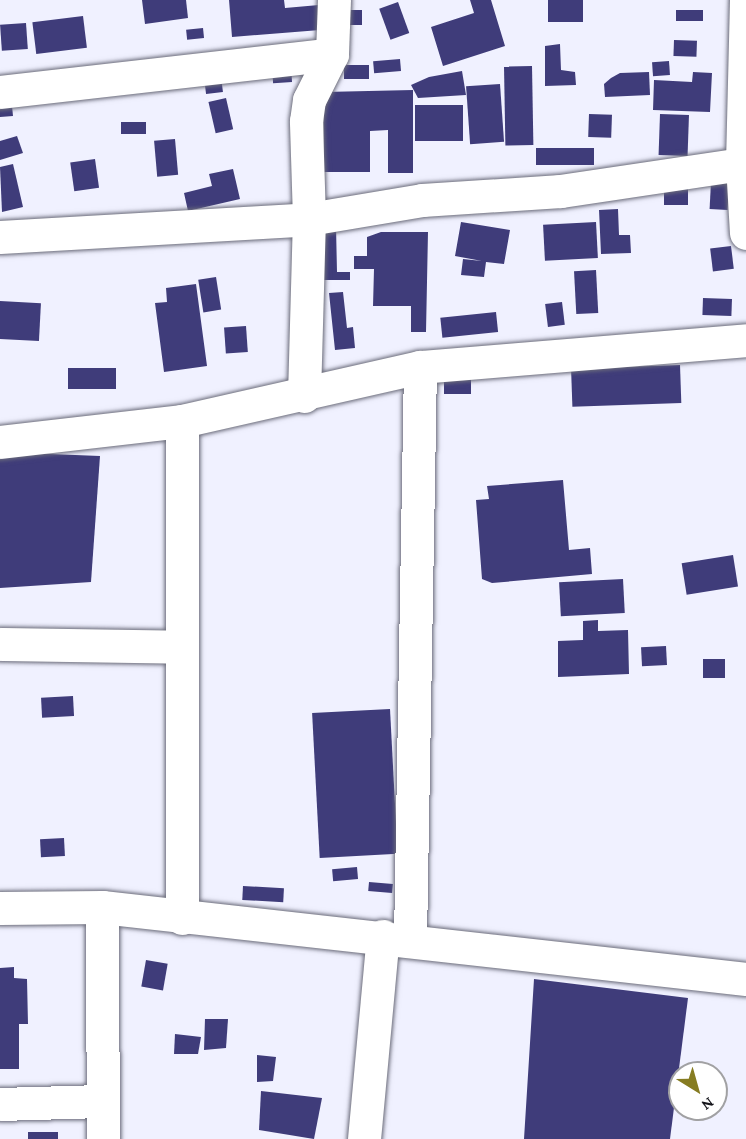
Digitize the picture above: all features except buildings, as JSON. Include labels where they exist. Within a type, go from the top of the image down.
[{"type":"street","points":[[304,396],[309,219],[306,121],[309,100],[332,54],[334,0]]},
{"type":"street","points":[[746,0],[742,164],[746,233]]},
{"type":"street","points":[[0,92],[332,54]]},
{"type":"street","points":[[0,237],[309,219],[422,200],[561,191],[742,164]]},
{"type":"street","points":[[0,442],[182,421],[304,396],[420,367],[746,340]]},
{"type":"street","points":[[364,1139],[396,938],[420,367]]},
{"type":"street","points":[[182,421],[182,918]]},
{"type":"street","points":[[0,644],[182,647]]},
{"type":"street","points":[[0,908],[102,907],[182,918],[396,938],[746,979]]},
{"type":"street","points":[[102,907],[103,1139]]},
{"type":"street","points":[[0,1104],[103,1101]]}]
